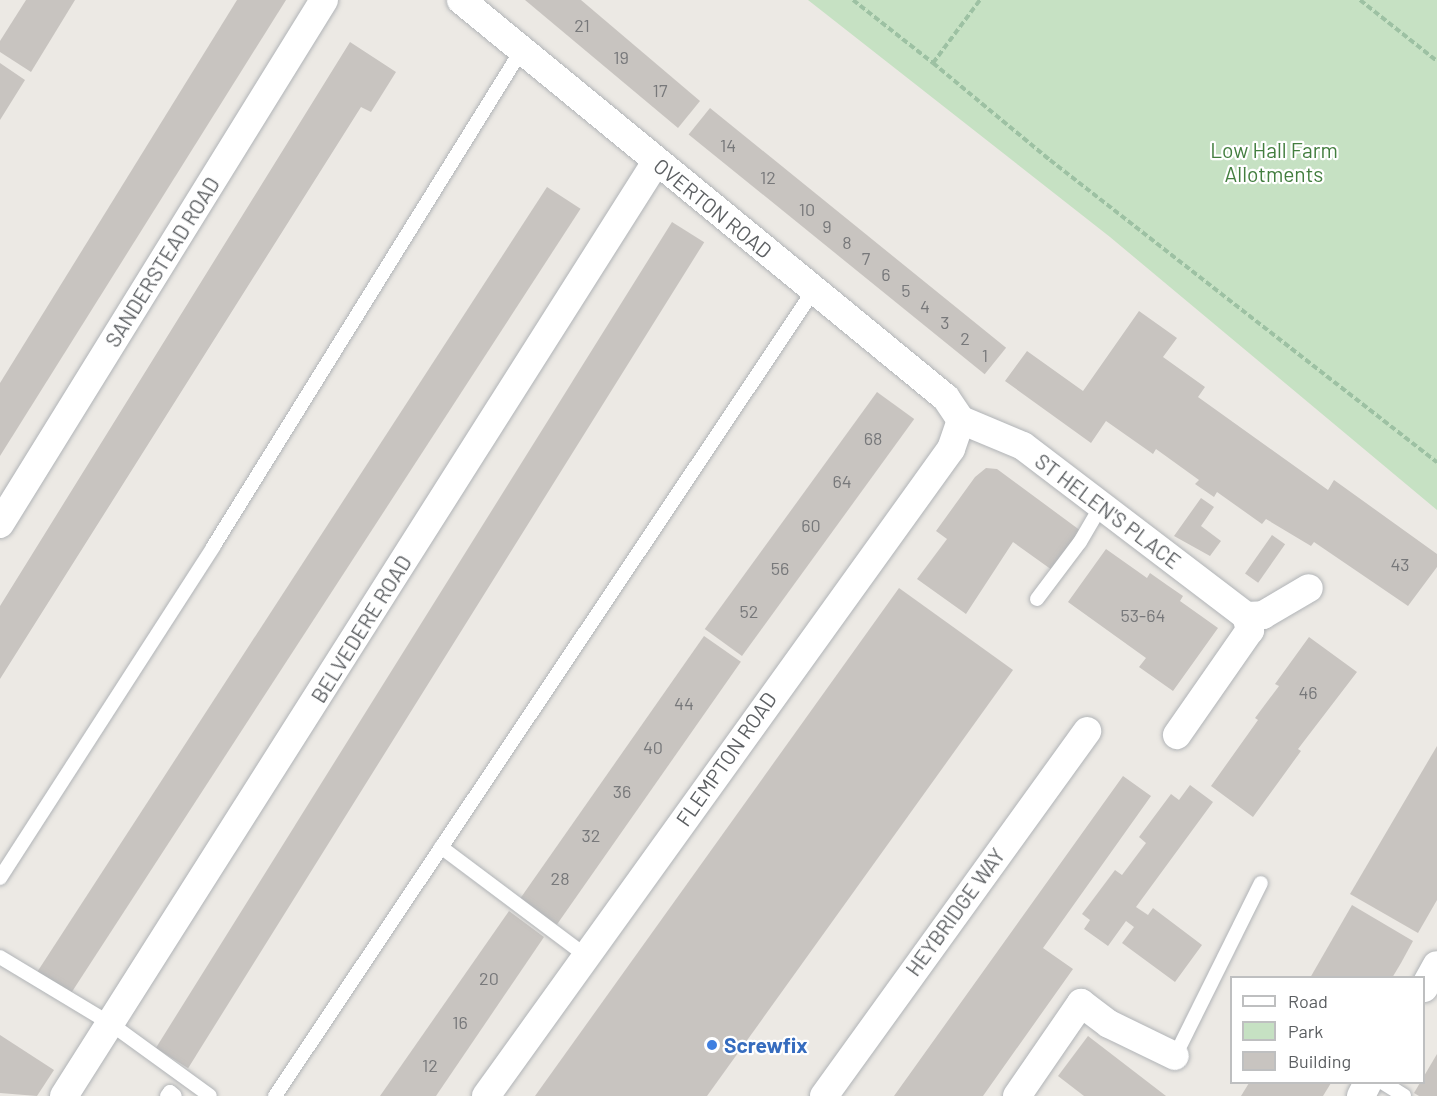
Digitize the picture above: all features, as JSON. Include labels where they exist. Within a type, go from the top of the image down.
[{"type":"street","name":"SANDERSTEAD ROAD","points":[[0,524],[324,0]]},
{"type":"street","name":"OVERTON ROAD","points":[[461,0],[946,398],[961,420]]},
{"type":"street","name":"BELVEDERE ROAD","points":[[64,1096],[656,162]]},
{"type":"street","name":"ST HELEN'S PLACE","points":[[961,420],[1023,446],[1246,616]]},
{"type":"street","name":"FLEMPTON ROAD","points":[[486,1096],[951,449],[961,420]]},
{"type":"street","points":[[1177,735],[1250,630],[1246,616],[1263,615],[1309,588]]},
{"type":"street","name":"HEYBRIDGE WAY","points":[[824,1096],[1087,731]]},
{"type":"street","points":[[1425,986],[1437,965]]},
{"type":"street","points":[[1017,1096],[1081,1004],[1109,1024],[1175,1056]]},
{"type":"lane","points":[[0,878],[213,547],[521,51]]},
{"type":"lane","points":[[275,1096],[814,290]]},
{"type":"lane","points":[[1037,599],[1080,542],[1101,506]]},
{"type":"lane","points":[[441,847],[586,956]]},
{"type":"lane","points":[[1175,1056],[1262,883]]},
{"type":"lane","points":[[0,957],[111,1024],[210,1096]]},
{"type":"lane","points":[[1384,1084],[1404,1096]]},
{"type":"lane","points":[[167,1096],[170,1092],[175,1096]]},
{"type":"path","points":[[853,0],[1059,167],[1437,462]]},
{"type":"path","points":[[933,63],[980,0]]},
{"type":"path","points":[[1360,0],[1437,61]]},
{"type":"green space","name":"Low Hall Farm Allotments","points":[[808,0],[1437,0],[1437,510],[1110,237]]},
{"type":"building","points":[[26,0],[75,0],[31,72],[0,52],[0,41]]},
{"type":"building","points":[[237,0],[286,0],[0,456],[0,383]]},
{"type":"building","points":[[525,0],[581,0],[700,101],[678,128]]},
{"type":"building","points":[[350,42],[396,72],[371,112],[361,107],[0,679],[0,606]]},
{"type":"building","points":[[0,63],[25,80],[0,120]]},
{"type":"building","points":[[710,108],[1006,348],[985,374],[689,134]]},
{"type":"building","points":[[547,187],[581,209],[70,995],[37,973]]},
{"type":"building","points":[[672,222],[704,242],[188,1068],[156,1048]]},
{"type":"building","points":[[1139,311],[1177,338],[1163,357],[1205,387],[1198,397],[1328,490],[1334,480],[1437,554],[1437,567],[1408,606],[1314,542],[1311,546],[1266,519],[1262,524],[1217,492],[1214,497],[1195,484],[1199,480],[1156,449],[1153,454],[1106,421],[1091,443],[1005,381],[1027,351],[1083,391]]},
{"type":"building","points":[[877,392],[914,419],[742,656],[705,629]]},
{"type":"building","points":[[986,468],[997,469],[1081,531],[1052,570],[1013,542],[966,614],[917,579],[947,539],[936,531],[975,477]]},
{"type":"building","points":[[1201,498],[1214,507],[1201,526],[1221,541],[1210,556],[1174,536]]},
{"type":"building","points":[[1272,535],[1285,544],[1258,583],[1245,574]]},
{"type":"building","points":[[1106,549],[1147,578],[1150,573],[1183,596],[1180,601],[1218,628],[1173,691],[1139,667],[1146,658],[1068,602]]},
{"type":"building","points":[[899,588],[1013,670],[707,1096],[535,1096]]},
{"type":"building","points":[[704,636],[741,662],[557,925],[520,899]]},
{"type":"building","points":[[1309,637],[1357,672],[1298,749],[1301,751],[1253,817],[1211,786],[1258,720],[1255,718],[1279,686],[1275,684]]},
{"type":"building","points":[[1437,746],[1437,900],[1418,933],[1350,894]]},
{"type":"building","points":[[1123,776],[1151,796],[1043,948],[1073,969],[983,1096],[894,1096]]},
{"type":"building","points":[[1190,785],[1213,802],[1136,907],[1148,915],[1153,908],[1202,945],[1175,982],[1122,943],[1134,927],[1126,921],[1108,946],[1084,929],[1090,920],[1082,914],[1115,870],[1122,875],[1146,843],[1139,837],[1171,794],[1179,800]]},
{"type":"building","points":[[1352,905],[1413,941],[1393,976],[1311,976]]},
{"type":"building","points":[[509,911],[544,937],[436,1096],[380,1096]]},
{"type":"building","points":[[0,1035],[54,1070],[37,1096],[0,1093]]},
{"type":"building","points":[[1088,1036],[1166,1096],[1084,1096],[1058,1076]]},
{"type":"building","points":[[1437,1054],[1437,1096],[1419,1096],[1414,1093],[1419,1084],[1425,1084],[1425,1074]]},
{"type":"building","points":[[1248,1084],[1330,1084],[1323,1096],[1241,1096]]},
{"type":"place","name":"Screwfix","points":[[712,1045]]}]
